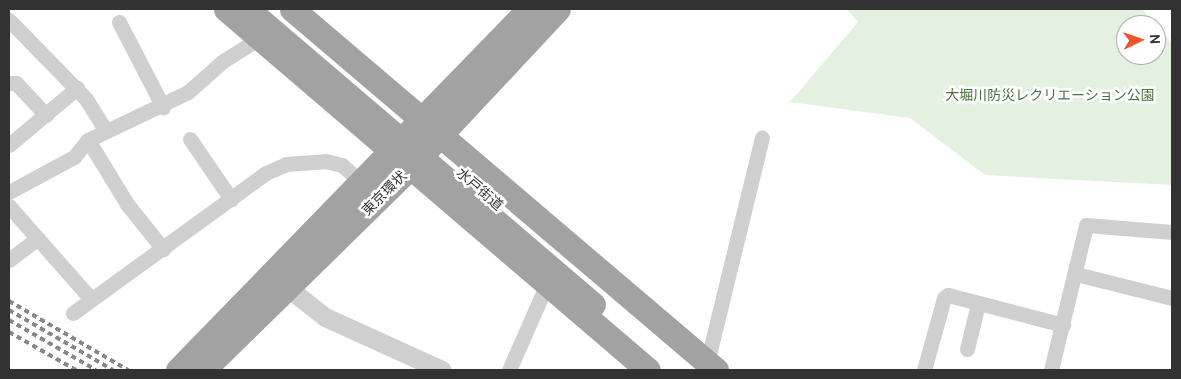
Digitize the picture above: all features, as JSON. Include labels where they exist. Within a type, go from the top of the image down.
[{"type":"highway","points":[[226,9],[648,370]]},
{"type":"highway","name":"水戸街道","points":[[247,9],[597,299],[704,368]]},
{"type":"highway","points":[[287,9],[440,135],[704,368]]},
{"type":"highway","name":"水戸街道","points":[[287,9],[597,299],[668,370]]},
{"type":"highway","name":"東京環状","points":[[203,370],[280,281],[360,181],[529,9]]},
{"type":"highway","name":"東京環状","points":[[178,370],[411,166],[558,9]]},
{"type":"street","points":[[9,20],[77,88],[105,130]]},
{"type":"street","points":[[119,22],[163,107]]},
{"type":"street","points":[[9,192],[74,157],[88,140],[105,130],[163,107],[260,38]]},
{"type":"street","points":[[9,83],[16,83],[46,115]]},
{"type":"street","points":[[9,145],[77,88]]},
{"type":"street","points":[[704,368],[762,138]]},
{"type":"street","points":[[190,139],[231,199]]},
{"type":"street","points":[[88,140],[126,204],[163,249]]},
{"type":"street","points":[[73,313],[90,298],[163,249],[266,173],[306,160],[342,165],[360,181]]},
{"type":"street","points":[[9,206],[90,298]]},
{"type":"street","points":[[1051,370],[1076,274],[1086,225],[1172,232]]},
{"type":"street","points":[[9,260],[38,238]]},
{"type":"street","points":[[1076,274],[1172,298]]},
{"type":"street","points":[[280,281],[326,317],[442,370]]},
{"type":"street","points":[[508,370],[547,284]]},
{"type":"street","points":[[924,370],[944,298],[978,304],[1063,325]]},
{"type":"street","points":[[967,349],[978,304]]},
{"type":"green space","name":"大堀川防災レクリエーション公園","points":[[847,9],[1142,9],[1147,15],[1116,15],[1116,65],[1166,65],[1166,36],[1172,43],[1172,185],[985,175],[910,118],[790,102],[858,22]]},
{"type":"railway","points":[[9,301],[128,370]]},
{"type":"railway","points":[[9,310],[113,370]]},
{"type":"railway","points":[[9,320],[96,370]]},
{"type":"railway","points":[[9,332],[76,370]]}]
